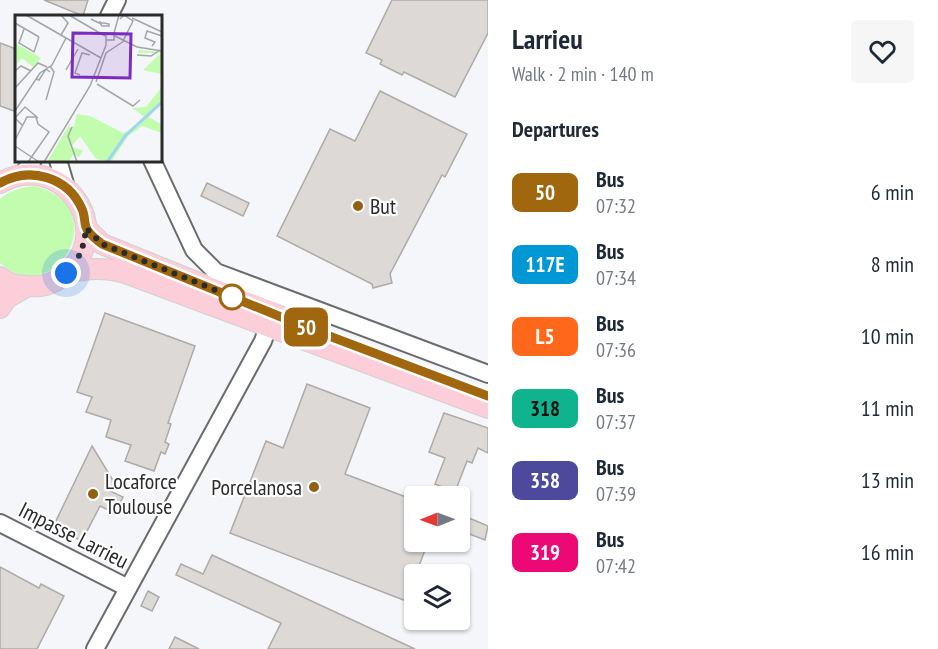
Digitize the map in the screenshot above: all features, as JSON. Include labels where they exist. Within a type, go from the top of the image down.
[{"type":"main road","points":[[0,183],[27,168],[34,174],[52,178],[66,187],[82,208],[86,228],[82,254],[76,264],[59,279],[44,285],[26,287],[0,277]]},
{"type":"main road","points":[[86,228],[102,244],[132,258],[488,396]]},
{"type":"main road","points":[[66,273],[82,269],[108,268],[488,408]]},
{"type":"main road","points":[[0,308],[8,298],[26,287]]},
{"type":"street","points":[[110,15],[117,0]]},
{"type":"street","points":[[59,162],[66,187]]},
{"type":"street","points":[[153,162],[194,250],[216,272],[488,374]]},
{"type":"street","points":[[95,649],[263,341],[268,327]]},
{"type":"street","name":"Impasse Larrieu","points":[[0,523],[128,588]]},
{"type":"green space","points":[[34,186],[59,197],[71,213],[74,232],[69,250],[57,265],[40,274],[21,275],[0,263],[0,199],[8,193]]},
{"type":"building","points":[[44,0],[88,0],[83,15]]},
{"type":"building","points":[[392,0],[488,0],[488,33],[455,97],[404,72],[402,75],[380,64],[382,60],[366,53]]},
{"type":"building","points":[[0,43],[15,49],[15,108],[14,111],[0,106]]},
{"type":"building","name":"But","points":[[380,91],[467,134],[445,177],[442,175],[390,274],[392,283],[373,288],[372,284],[277,236],[330,129],[355,141]]},
{"type":"building","points":[[207,183],[249,203],[243,216],[201,196]]},
{"type":"building","points":[[105,313],[195,346],[168,423],[171,424],[165,442],[169,444],[165,454],[161,452],[154,471],[125,461],[131,445],[106,437],[111,420],[86,412],[92,397],[77,392]]},
{"type":"building","name":"Porcelanosa","points":[[307,384],[370,408],[345,474],[404,496],[404,552],[424,552],[420,564],[404,564],[404,600],[230,533],[266,441],[283,448]]},
{"type":"building","points":[[444,413],[488,428],[488,453],[478,448],[472,463],[467,461],[457,486],[435,484],[445,458],[429,452]]},
{"type":"building","name":"Locaforce Toulouse","points":[[92,446],[114,482],[110,491],[123,497],[115,513],[100,506],[82,541],[53,527]]},
{"type":"building","points":[[470,518],[488,526],[485,540],[470,534]]},
{"type":"building","points":[[212,555],[415,649],[268,649],[281,623],[176,575],[181,564],[203,574]]},
{"type":"building","points":[[0,567],[39,588],[41,584],[64,596],[37,649],[0,649]]},
{"type":"building","points":[[148,591],[159,597],[152,611],[141,606]]},
{"type":"building","points":[[175,637],[199,649],[169,649]]},
{"type":"bus line","name":"50","points":[[0,183],[22,175],[34,174],[52,178],[66,187],[82,208],[86,228],[102,244],[308,328],[488,396]]},
{"type":"place","name":"But","points":[[358,206]]},
{"type":"place","name":"Porcelanosa","points":[[314,487]]},
{"type":"place","name":"Locaforce Toulouse","points":[[93,494]]},
{"type":"route","points":[[66,273],[76,264],[82,254],[86,228],[102,244],[235,298],[232,297]]}]
